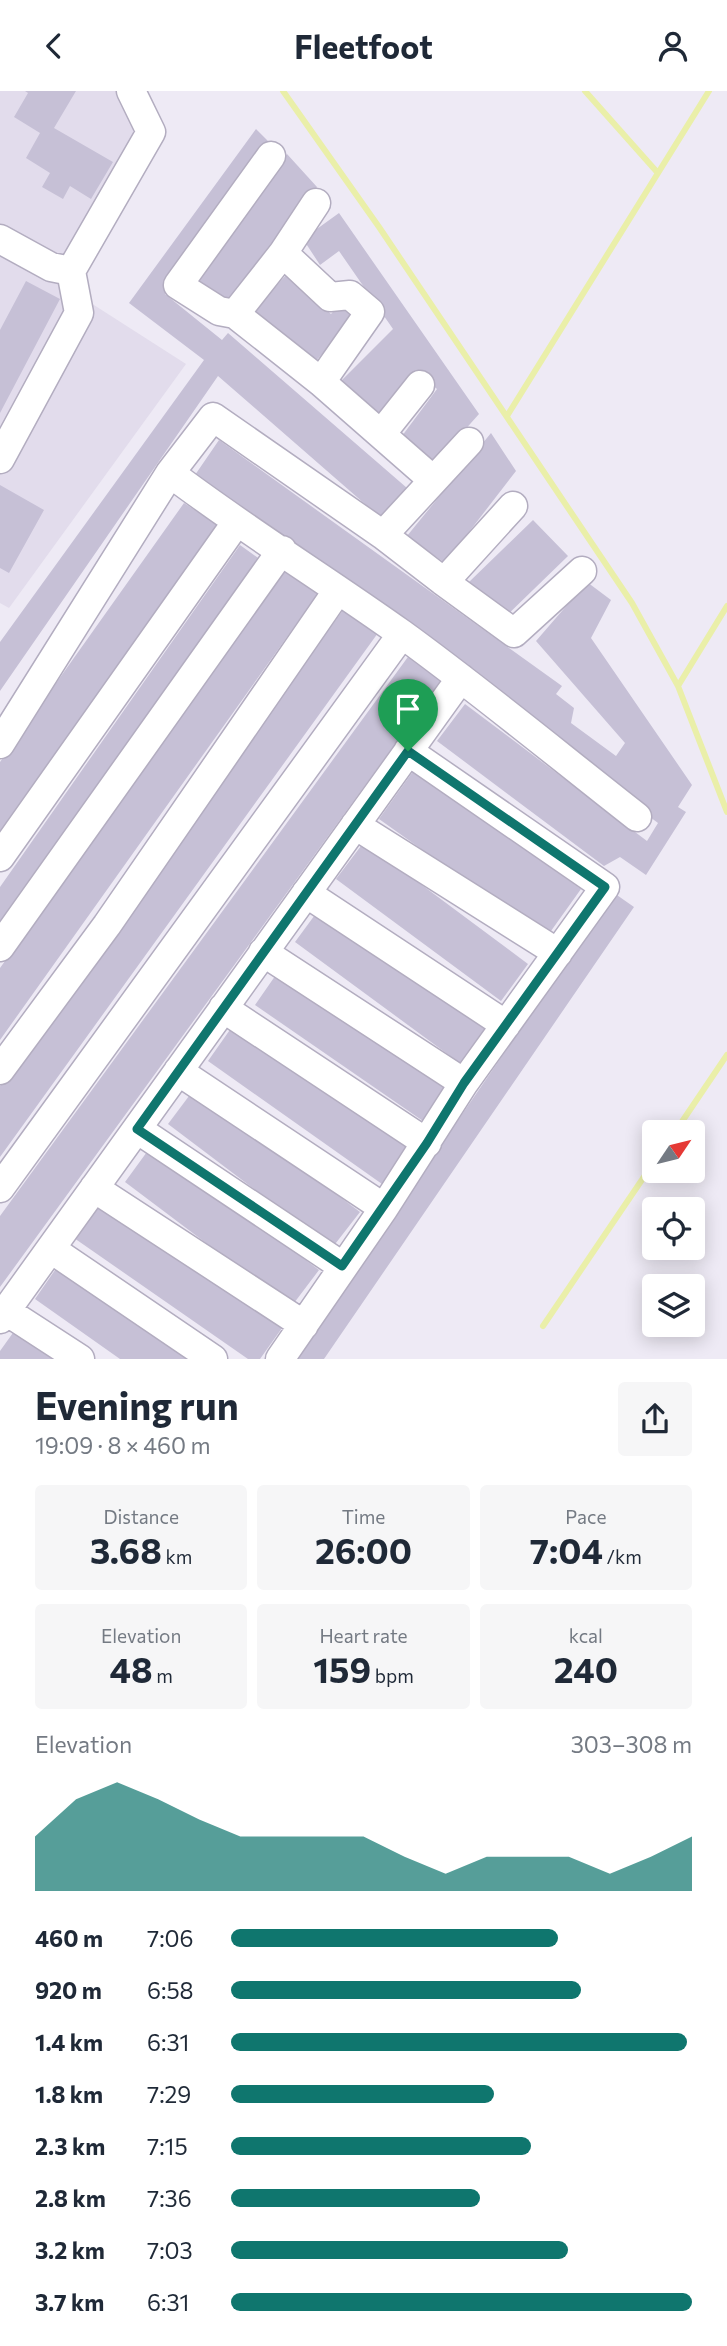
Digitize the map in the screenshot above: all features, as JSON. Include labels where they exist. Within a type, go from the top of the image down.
[{"type":"street","points":[[0,459],[79,313],[71,271],[151,132],[131,91]]},
{"type":"street","points":[[271,156],[178,285],[219,311],[235,314],[321,382],[433,480]]},
{"type":"street","points":[[235,314],[283,253],[316,203]]},
{"type":"street","points":[[0,239],[51,267],[71,271]]},
{"type":"street","points":[[283,253],[330,297],[350,295],[370,312],[321,382]]},
{"type":"street","points":[[381,434],[420,385]]},
{"type":"street","points":[[0,744],[170,473],[213,417],[383,535],[514,633],[582,571]]},
{"type":"street","points":[[383,535],[469,442]]},
{"type":"street","points":[[170,473],[236,523],[282,550],[461,678],[637,817]]},
{"type":"street","points":[[444,582],[513,506]]},
{"type":"street","points":[[0,857],[236,523]]},
{"type":"street","points":[[0,947],[282,550]]},
{"type":"street","points":[[0,1070],[107,925],[338,590]]},
{"type":"street","points":[[0,1188],[402,635]]},
{"type":"street","points":[[80,1359],[3,1315],[461,678]]},
{"type":"street","points":[[280,1359],[384,1208],[464,1083],[605,887],[408,751]]},
{"type":"street","points":[[355,825],[558,953]]},
{"type":"street","points":[[306,893],[506,1025]]},
{"type":"street","points":[[263,952],[464,1083]]},
{"type":"street","points":[[223,1008],[427,1143]]},
{"type":"street","points":[[178,1071],[384,1208]]},
{"type":"street","points":[[137,1129],[342,1266]]},
{"type":"street","points":[[94,1188],[304,1325]]},
{"type":"street","points":[[51,1249],[213,1359]]},
{"type":"shaded area","points":[[0,91],[118,91],[142,133],[58,282],[186,364],[9,608],[0,603]]},
{"type":"building","points":[[25,91],[76,91],[54,128],[113,162],[91,199],[70,186],[63,199],[42,187],[50,173],[26,158],[40,133],[14,117],[28,93]]},
{"type":"building","points":[[256,129],[271,144],[165,294],[222,340],[228,333],[407,488],[381,518],[218,376],[0,691],[0,642],[204,360],[129,303]]},
{"type":"building","points":[[287,154],[317,187],[225,305],[189,278]]},
{"type":"building","points":[[339,213],[479,414],[430,469],[399,440],[437,389],[417,371],[373,420],[338,384],[393,329],[339,251],[320,265],[303,239]]},
{"type":"building","points":[[287,274],[331,314],[343,301],[358,315],[312,365],[253,311]]},
{"type":"building","points":[[26,281],[60,299],[0,413],[0,330]]},
{"type":"building","points":[[491,433],[516,471],[445,563],[407,536]]},
{"type":"building","points":[[219,440],[562,686],[556,694],[574,708],[571,723],[616,756],[625,743],[536,641],[587,582],[611,600],[591,638],[692,785],[678,807],[686,812],[646,875],[620,857],[604,866],[437,741],[465,704],[647,841],[658,823],[594,775],[538,720],[195,475]]},
{"type":"building","points":[[0,485],[44,510],[9,573],[0,568]]},
{"type":"building","points":[[184,503],[219,526],[0,834],[0,762]]},
{"type":"building","points":[[533,520],[568,556],[504,618],[469,582]]},
{"type":"building","points":[[240,545],[261,560],[0,924],[0,887]]},
{"type":"building","points":[[290,561],[324,585],[0,1040],[0,968]]},
{"type":"building","points":[[348,603],[383,626],[0,1157],[0,1086]]},
{"type":"building","points":[[413,650],[446,674],[0,1287],[0,1216]]},
{"type":"building","points":[[414,770],[581,889],[546,938],[379,819]]},
{"type":"building","points":[[364,842],[528,964],[501,1001],[336,879]]},
{"type":"building","points":[[614,893],[634,907],[324,1359],[294,1359]]},
{"type":"building","points":[[320,908],[486,1030],[461,1064],[295,942]]},
{"type":"building","points":[[280,969],[448,1085],[423,1121],[255,1005]]},
{"type":"building","points":[[234,1024],[408,1148],[382,1184],[208,1061]]},
{"type":"building","points":[[195,1088],[360,1212],[332,1248],[168,1124]]},
{"type":"building","points":[[152,1145],[319,1270],[291,1307],[125,1182]]},
{"type":"building","points":[[99,1202],[282,1328],[260,1359],[248,1359],[74,1238]]},
{"type":"building","points":[[62,1260],[204,1359],[120,1359],[35,1299]]},
{"type":"building","points":[[20,1323],[71,1359],[0,1359],[0,1351]]},
{"type":"waterway","points":[[283,91],[379,227],[632,603],[678,686],[727,812]]},
{"type":"waterway","points":[[585,91],[657,172]]},
{"type":"waterway","points":[[507,416],[709,91]]},
{"type":"waterway","points":[[678,686],[727,606]]},
{"type":"waterway","points":[[683,1120],[727,1055]]},
{"type":"waterway","points":[[543,1326],[642,1180]]},
{"type":"route","points":[[408,751],[605,887],[464,1083],[384,1208],[342,1266],[137,1129],[408,751]]}]
